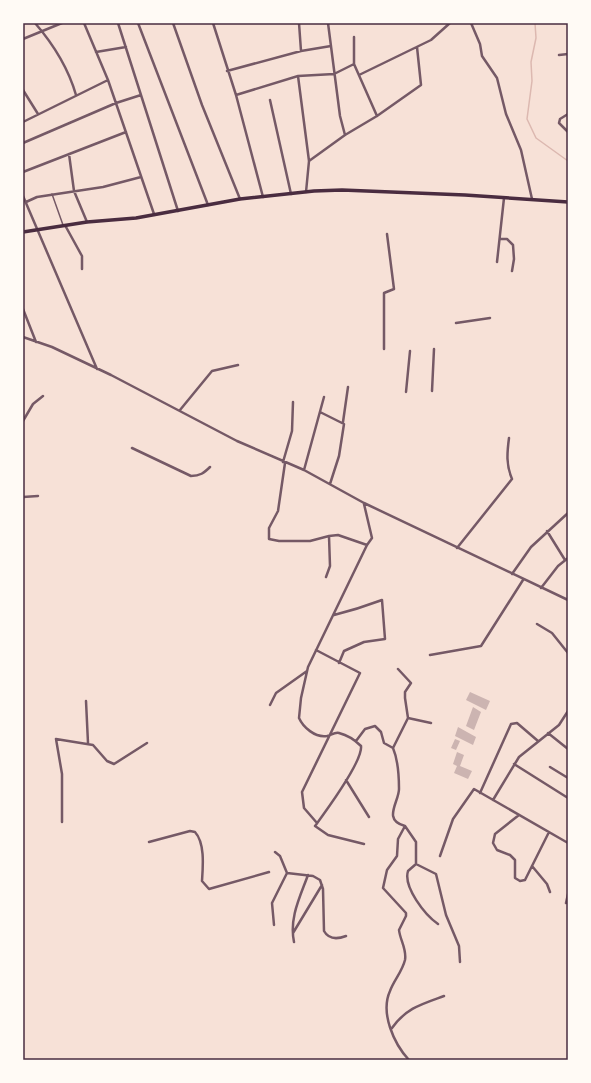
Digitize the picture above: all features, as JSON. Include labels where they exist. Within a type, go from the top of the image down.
[{"type":"main road","points":[[23,232],[65,227],[87,222],[178,211],[240,199],[342,190],[568,202]]},
{"type":"street","points":[[35,23],[58,51],[72,81],[76,95]]},
{"type":"street","points":[[23,39],[62,23]]},
{"type":"street","points":[[84,23],[108,80],[154,214]]},
{"type":"street","points":[[118,23],[178,211]]},
{"type":"street","points":[[138,23],[208,205]]},
{"type":"street","points":[[173,23],[202,105],[240,199]]},
{"type":"street","points":[[213,23],[227,71],[236,95],[263,197]]},
{"type":"street","points":[[299,23],[301,51]]},
{"type":"street","points":[[328,23],[340,116],[345,135]]},
{"type":"street","points":[[358,75],[417,47],[434,37],[450,23]]},
{"type":"street","points":[[472,23],[480,44],[482,56],[497,78],[506,114],[522,150],[532,199]]},
{"type":"street","points":[[354,37],[354,64],[377,116]]},
{"type":"street","points":[[227,71],[301,51],[331,46]]},
{"type":"street","points":[[96,52],[126,47]]},
{"type":"street","points":[[309,161],[345,135],[377,116],[421,85],[417,47]]},
{"type":"street","points":[[559,55],[568,54]]},
{"type":"street","points":[[236,95],[298,76],[334,74],[354,64]]},
{"type":"street","points":[[298,76],[309,161],[306,192]]},
{"type":"street","points":[[23,122],[108,80]]},
{"type":"street","points":[[23,90],[38,114]]},
{"type":"street","points":[[23,143],[116,103],[141,95]]},
{"type":"street","points":[[270,100],[291,194]]},
{"type":"street","points":[[568,114],[560,119],[558,123],[568,132]]},
{"type":"street","points":[[23,172],[126,132]]},
{"type":"street","points":[[69,154],[74,191],[87,222]]},
{"type":"street","points":[[26,202],[37,197],[103,187],[141,177]]},
{"type":"street","points":[[23,196],[97,368]]},
{"type":"street","points":[[497,262],[501,239],[500,225],[504,198]]},
{"type":"street","points":[[65,227],[82,256],[82,269]]},
{"type":"street","points":[[384,349],[384,293],[394,288],[387,234]]},
{"type":"street","points":[[501,239],[507,238],[513,245],[514,260],[512,271]]},
{"type":"street","points":[[23,309],[36,342]]},
{"type":"street","points":[[456,323],[490,318]]},
{"type":"street","points":[[23,337],[97,368],[237,441],[304,470],[364,503],[522,580],[568,600]]},
{"type":"street","points":[[432,390],[434,349]]},
{"type":"street","points":[[406,392],[410,351]]},
{"type":"street","points":[[180,410],[212,371],[238,365]]},
{"type":"street","points":[[330,484],[339,456],[348,388]]},
{"type":"street","points":[[23,421],[33,404],[44,396]]},
{"type":"street","points":[[304,470],[324,397]]},
{"type":"street","points":[[293,402],[292,431],[284,462],[278,511],[269,528],[269,538],[279,541],[310,540],[338,535],[367,545]]},
{"type":"street","points":[[320,412],[343,422]]},
{"type":"street","points":[[457,548],[512,479],[508,469],[507,454],[510,438]]},
{"type":"street","points":[[132,448],[191,476],[198,476],[205,472],[210,466]]},
{"type":"street","points":[[23,497],[38,496]]},
{"type":"street","points":[[364,503],[372,538],[367,545],[334,616],[326,628],[307,671],[301,698],[299,718],[306,728],[317,734],[324,736],[339,733],[356,741],[361,746],[361,754],[346,780],[315,826],[328,835],[364,844]]},
{"type":"street","points":[[512,574],[531,547],[568,513]]},
{"type":"street","points":[[541,588],[552,573],[566,559],[547,531]]},
{"type":"street","points":[[326,577],[330,566],[329,536]]},
{"type":"street","points":[[430,655],[481,646],[522,580]]},
{"type":"street","points":[[334,616],[357,608],[363,608],[382,600],[385,639],[364,642],[344,651],[339,663]]},
{"type":"street","points":[[537,624],[552,633],[568,653]]},
{"type":"street","points":[[316,650],[360,673],[331,734],[322,748],[314,770],[302,792],[304,808],[317,823]]},
{"type":"street","points":[[398,669],[410,683],[405,692],[408,718],[393,748],[399,791],[393,806],[393,815],[397,823],[405,826],[416,842],[416,864],[408,872],[408,884],[428,917],[438,924]]},
{"type":"street","points":[[270,705],[276,693],[307,671]]},
{"type":"street","points":[[86,701],[88,743]]},
{"type":"street","points":[[493,800],[518,757],[559,725],[568,711]]},
{"type":"street","points":[[408,718],[431,723]]},
{"type":"street","points":[[480,793],[511,724],[517,723],[538,741]]},
{"type":"street","points":[[356,741],[365,729],[375,726],[381,732],[384,743],[393,748]]},
{"type":"street","points":[[548,733],[568,750]]},
{"type":"street","points":[[62,822],[62,774],[56,739],[88,743],[96,747],[108,763],[114,764],[147,743]]},
{"type":"street","points":[[514,764],[568,798]]},
{"type":"street","points":[[550,767],[568,778]]},
{"type":"street","points":[[346,780],[369,817]]},
{"type":"street","points":[[440,856],[453,819],[474,789],[568,843]]},
{"type":"street","points":[[519,815],[495,834],[493,838],[493,846],[497,850],[510,855],[515,860],[516,878],[520,881],[525,880],[549,832]]},
{"type":"street","points":[[405,826],[398,839],[397,856],[387,870],[383,888],[404,910],[406,916],[399,930],[405,953],[405,960],[387,1000],[387,1014],[403,1054],[409,1060]]},
{"type":"street","points":[[150,842],[190,831],[195,832],[200,840],[203,861],[202,880],[209,889],[269,872]]},
{"type":"street","points":[[274,925],[272,903],[287,873],[280,856],[275,852]]},
{"type":"street","points":[[416,864],[436,874],[446,915],[459,946],[460,962]]},
{"type":"street","points":[[532,866],[547,884],[550,892]]},
{"type":"street","points":[[287,873],[317,877],[323,884],[324,931],[326,934],[334,938],[346,936]]},
{"type":"street","points":[[294,942],[292,934],[294,915],[308,875]]},
{"type":"street","points":[[292,934],[323,884]]},
{"type":"street","points":[[566,903],[568,894]]},
{"type":"street","points":[[392,1028],[399,1017],[406,1011],[444,996]]},
{"type":"lane","points":[[52,194],[65,227]]},
{"type":"building","points":[[470,692],[490,701],[486,710],[466,700]]},
{"type":"building","points":[[473,707],[481,712],[474,730],[466,726]]},
{"type":"building","points":[[458,727],[476,737],[473,745],[455,736]]},
{"type":"building","points":[[455,739],[460,741],[456,750],[451,748]]},
{"type":"building","points":[[457,752],[464,755],[460,766],[472,771],[468,779],[454,773],[457,766],[453,764]]},
{"type":"waterway","points":[[535,23],[536,38],[531,62],[532,81],[527,119],[536,138],[568,161]]}]
